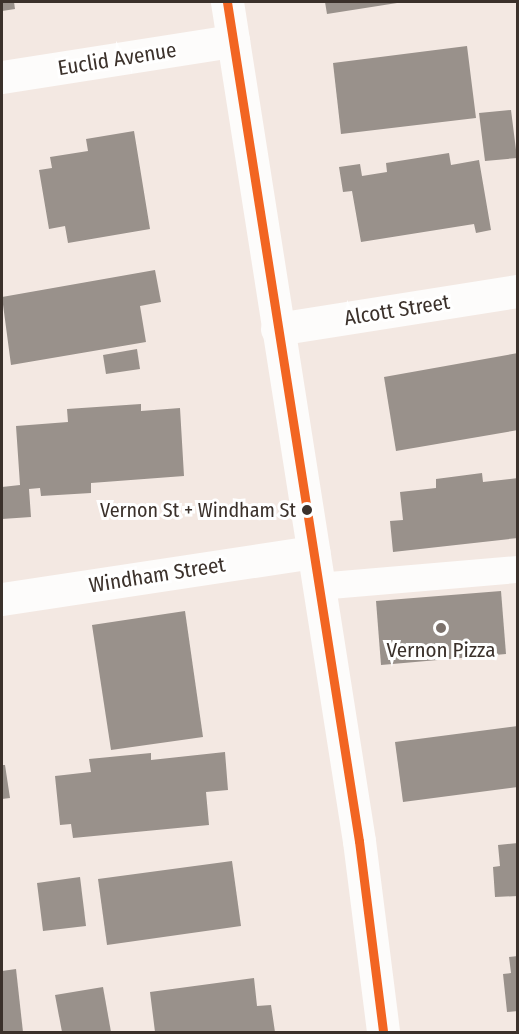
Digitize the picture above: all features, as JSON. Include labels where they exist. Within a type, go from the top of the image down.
[{"type":"street","points":[[227,2],[359,841],[383,1032]]},
{"type":"street","name":"Euclid Avenue","points":[[2,77],[233,41]]},
{"type":"street","name":"Alcott Street","points":[[277,329],[518,291]]},
{"type":"street","name":"Windham Street","points":[[2,599],[313,552]]},
{"type":"lane","points":[[318,586],[518,569]]},
{"type":"building","points":[[2,2],[14,2],[15,9],[2,11]]},
{"type":"building","points":[[325,2],[397,2],[397,3],[327,14]]},
{"type":"building","points":[[467,46],[476,118],[341,134],[333,63]]},
{"type":"building","points":[[511,110],[517,158],[485,161],[479,113]]},
{"type":"building","points":[[134,131],[150,229],[68,243],[65,226],[49,229],[39,170],[52,168],[50,157],[88,151],[86,139]]},
{"type":"building","points":[[449,153],[451,165],[479,160],[491,230],[476,233],[474,224],[361,242],[352,191],[343,192],[339,167],[360,164],[362,176],[387,172],[386,163]]},
{"type":"building","points":[[155,270],[161,302],[140,306],[146,342],[11,365],[2,297]]},
{"type":"building","points":[[137,349],[140,369],[106,374],[103,355]]},
{"type":"building","points":[[518,353],[518,430],[396,451],[384,377]]},
{"type":"building","points":[[141,404],[141,411],[180,408],[184,476],[91,483],[91,493],[41,496],[40,488],[29,489],[31,517],[2,519],[2,487],[20,485],[16,426],[68,422],[67,409]]},
{"type":"building","points":[[482,473],[483,482],[518,478],[518,538],[393,552],[390,521],[403,520],[400,492],[436,488],[436,479]]},
{"type":"building","name":"Vernon Pizza","points":[[501,591],[506,654],[381,665],[376,601]]},
{"type":"building","points":[[185,611],[203,737],[111,750],[92,625]]},
{"type":"building","points":[[518,726],[518,787],[403,802],[395,742]]},
{"type":"building","points":[[225,752],[228,790],[206,792],[209,825],[73,838],[71,824],[60,825],[55,776],[91,772],[89,759],[151,753],[151,760]]},
{"type":"building","points":[[2,765],[5,765],[10,798],[2,799]]},
{"type":"building","points":[[518,843],[518,896],[495,897],[493,867],[500,866],[498,845]]},
{"type":"building","points":[[232,861],[241,926],[107,945],[98,879]]},
{"type":"building","points":[[80,877],[86,926],[43,931],[37,883]]},
{"type":"building","points":[[518,956],[518,1011],[507,1012],[503,974],[511,973],[509,957]]},
{"type":"building","points":[[16,969],[23,1032],[2,1032],[2,971]]},
{"type":"building","points":[[254,978],[257,1006],[271,1005],[275,1032],[155,1032],[150,992]]},
{"type":"building","points":[[103,987],[111,1032],[62,1032],[55,995]]},
{"type":"transit line","points":[[227,2],[359,841],[383,1032]]},
{"type":"place","name":"Vernon St + Windham St","points":[[307,510]]},
{"type":"place","name":"Vernon Pizza","points":[[441,628]]}]
